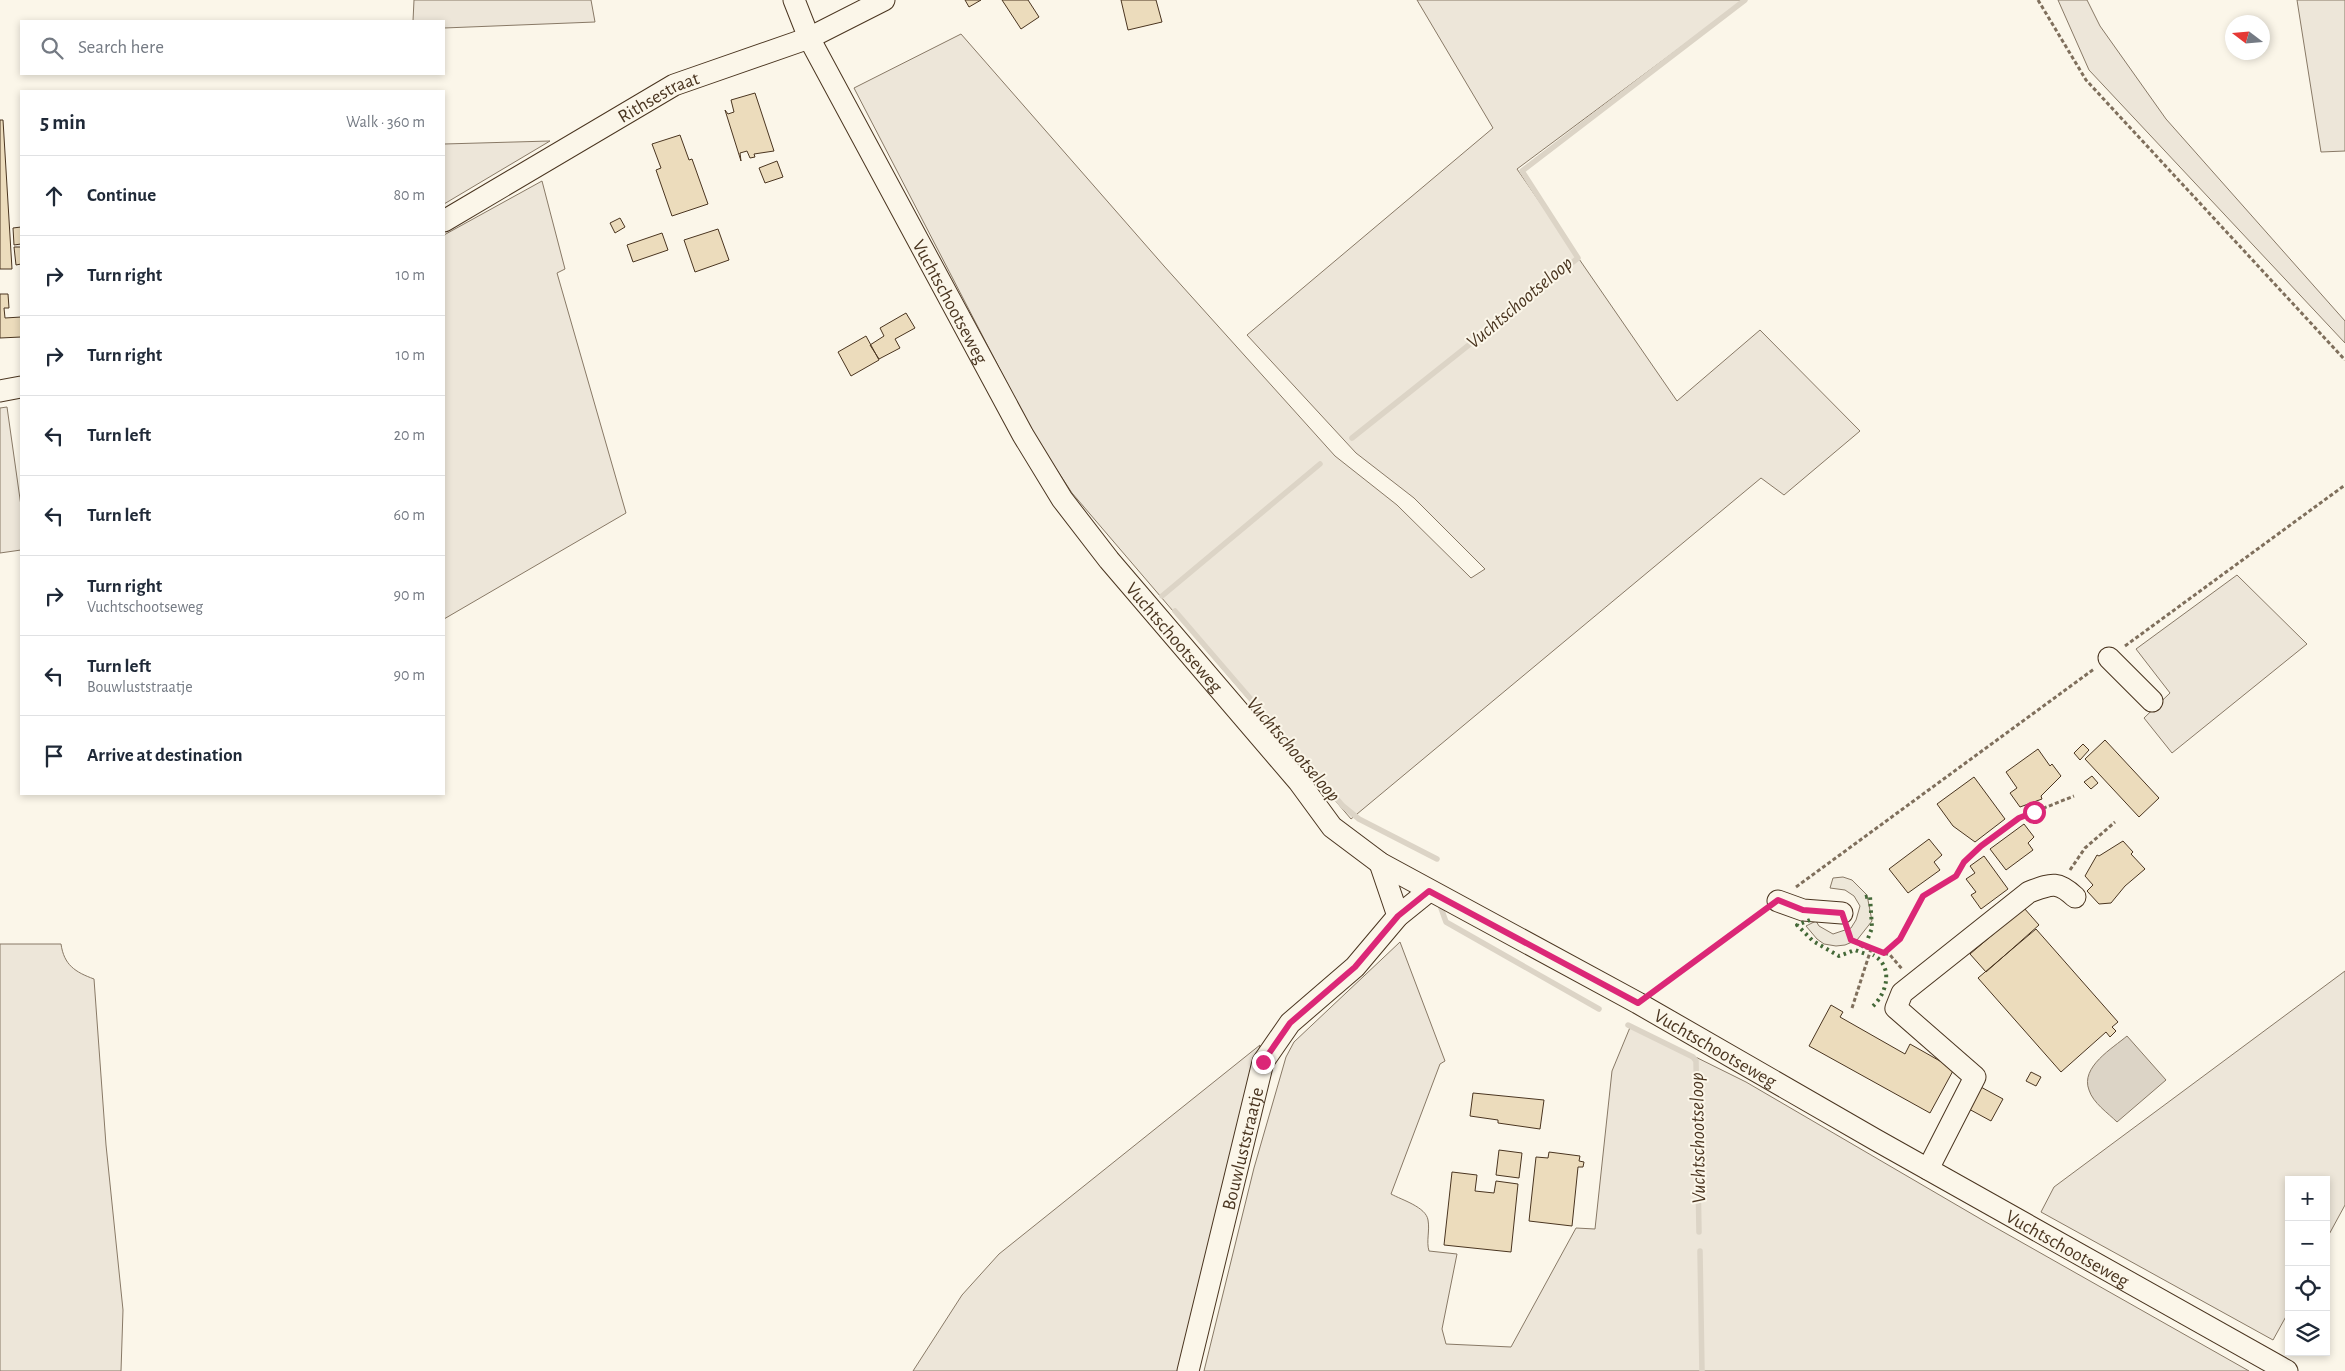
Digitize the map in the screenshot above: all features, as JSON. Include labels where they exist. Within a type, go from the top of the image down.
[{"type":"street","name":"Vuchtschootseweg","points":[[794,0],[810,38],[1023,435],[1062,499],[1109,560],[1299,782],[1332,827],[1380,863],[1429,891],[1638,1003],[2287,1371]]},
{"type":"street","name":"Rithsestraat","points":[[445,220],[674,85],[810,38],[884,0]]},
{"type":"street","points":[[0,390],[20,387]]},
{"type":"street","points":[[2109,658],[2152,701]]},
{"type":"street","points":[[1380,863],[1398,916]]},
{"type":"street","points":[[1928,1169],[1975,1077],[1896,1008],[1902,993],[2029,892],[2055,884],[2064,886],[2075,897]]},
{"type":"street","name":"Bouwluststraatje","points":[[1188,1371],[1263,1062],[1290,1023],[1355,967],[1398,916],[1429,891]]},
{"type":"street","points":[[1778,900],[1803,910],[1842,913]]},
{"type":"path","points":[[2038,0],[2086,80],[2345,360]]},
{"type":"path","points":[[1638,1003],[2345,485]]},
{"type":"path","points":[[1884,953],[1900,939],[1923,896],[1956,876],[1964,862],[1981,846],[2019,818],[2074,796]]},
{"type":"path","points":[[2055,884],[2072,868],[2085,848],[2115,822]]},
{"type":"path","points":[[1842,913],[1851,940],[1890,955],[1914,984]]},
{"type":"path","points":[[1852,1008],[1871,949]]},
{"type":"shaded area","points":[[414,0],[591,0],[595,22],[445,28],[445,20],[413,20]]},
{"type":"shaded area","points":[[1417,0],[1744,0],[1517,169],[1677,401],[1760,330],[1860,431],[1784,495],[1761,478],[1351,819],[1072,493],[1034,435],[854,88],[961,34],[1164,266],[1335,456],[1397,505],[1471,578],[1485,569],[1414,498],[1356,453],[1247,335],[1493,128]]},
{"type":"shaded area","points":[[2058,0],[2087,0],[2100,26],[2166,119],[2345,321],[2345,343],[2089,70]]},
{"type":"shaded area","points":[[2297,0],[2345,0],[2345,151],[2321,152]]},
{"type":"shaded area","points":[[550,141],[445,203],[445,144]]},
{"type":"shaded area","points":[[542,181],[565,269],[557,273],[626,513],[445,618],[445,234]]},
{"type":"shaded area","points":[[7,407],[20,499],[20,550],[0,553],[0,408]]},
{"type":"shaded area","points":[[2237,575],[2307,644],[2172,753],[2144,718],[2170,693],[2136,649]]},
{"type":"shaded area","points":[[1843,877],[1852,880],[1867,895],[1872,921],[1857,940],[1845,945],[1824,944],[1806,926],[1816,921],[1819,926],[1833,934],[1851,928],[1856,920],[1860,906],[1854,896],[1845,890],[1830,888],[1833,878]]},
{"type":"shaded area","points":[[1400,942],[1445,1061],[1440,1064],[1391,1194],[1407,1201],[1426,1215],[1428,1220],[1429,1251],[1457,1254],[1442,1329],[1446,1344],[1511,1347],[1576,1228],[1595,1229],[1612,1071],[1631,1025],[1746,1082],[1984,1221],[2249,1371],[1204,1371],[1254,1168],[1286,1057],[1294,1042]]},
{"type":"shaded area","points":[[0,944],[61,944],[62,951],[72,967],[81,974],[94,979],[106,1145],[123,1310],[121,1371],[0,1371]]},
{"type":"shaded area","points":[[2345,971],[2345,1205],[2330,1233],[2330,1176],[2285,1176],[2285,1318],[2273,1340],[2041,1212],[2054,1187]]},
{"type":"shaded area","points":[[2127,1036],[2166,1080],[2117,1122],[2101,1108],[2091,1095],[2087,1082],[2093,1066],[2099,1059]]},
{"type":"shaded area","points":[[1260,1045],[1185,1371],[913,1371],[962,1295],[999,1254]]},
{"type":"building","points":[[965,0],[981,0],[969,7]]},
{"type":"building","points":[[1002,0],[1028,0],[1039,17],[1021,29]]},
{"type":"building","points":[[1121,0],[1156,0],[1162,22],[1128,30]]},
{"type":"building","points":[[755,93],[774,151],[754,154],[755,157],[750,158],[747,151],[740,153],[741,161],[725,110],[728,114],[734,112],[731,100]]},
{"type":"building","points":[[0,120],[3,120],[12,269],[0,269]]},
{"type":"building","points":[[680,135],[689,160],[692,159],[708,204],[672,216],[656,170],[661,168],[652,144]]},
{"type":"building","points":[[777,161],[783,177],[765,183],[759,168]]},
{"type":"building","points":[[620,218],[625,227],[615,233],[610,223]]},
{"type":"building","points":[[20,227],[20,244],[14,245],[13,228]]},
{"type":"building","points":[[718,229],[729,260],[695,272],[684,240]]},
{"type":"building","points":[[662,233],[668,250],[633,262],[627,245]]},
{"type":"building","points":[[14,247],[20,247],[20,264],[16,265]]},
{"type":"building","points":[[0,294],[8,294],[9,308],[4,308],[5,318],[20,317],[20,337],[0,338]]},
{"type":"building","points":[[906,313],[915,328],[895,339],[900,348],[879,359],[870,345],[884,336],[880,328]]},
{"type":"building","points":[[866,336],[879,360],[851,376],[838,352]]},
{"type":"building","points":[[2105,740],[2159,798],[2139,817],[2085,759]]},
{"type":"building","points":[[2083,744],[2089,750],[2080,760],[2074,753]]},
{"type":"building","points":[[2038,749],[2050,766],[2052,764],[2061,776],[2041,796],[2042,799],[2020,807],[2010,793],[2017,788],[2006,772]]},
{"type":"building","points":[[2092,776],[2098,783],[2091,789],[2084,782]]},
{"type":"building","points":[[1974,777],[2005,819],[1975,842],[1953,826],[1937,804]]},
{"type":"building","points":[[2024,824],[2034,837],[2028,843],[2033,850],[2006,870],[1990,849]]},
{"type":"building","points":[[1929,839],[1942,855],[1934,862],[1940,870],[1908,893],[1889,869]]},
{"type":"building","points":[[2123,841],[2133,852],[2131,854],[2145,869],[2125,886],[2111,903],[2099,904],[2087,891],[2093,885],[2085,876],[2097,855],[2099,856]]},
{"type":"building","points":[[1984,856],[2008,889],[1981,909],[1971,895],[1976,892],[1966,879],[1975,873],[1970,866]]},
{"type":"building","points":[[2024,908],[2039,925],[1986,972],[1970,954]]},
{"type":"building","points":[[2036,929],[2118,1022],[2112,1027],[2116,1031],[2110,1037],[2106,1032],[2061,1072],[1978,978]]},
{"type":"building","points":[[1831,1005],[1843,1012],[1840,1017],[1905,1054],[1910,1044],[1954,1069],[1930,1113],[1809,1046]]},
{"type":"building","points":[[2031,1072],[2041,1077],[2036,1086],[2026,1081]]},
{"type":"building","points":[[1979,1086],[2003,1099],[1991,1121],[1967,1108]]},
{"type":"building","points":[[1473,1093],[1544,1100],[1540,1129],[1498,1123],[1498,1120],[1470,1116]]},
{"type":"building","points":[[1499,1150],[1522,1153],[1519,1178],[1496,1175]]},
{"type":"building","points":[[1549,1152],[1580,1156],[1579,1161],[1584,1162],[1583,1167],[1578,1167],[1572,1226],[1529,1221],[1536,1157],[1548,1158]]},
{"type":"building","points":[[1452,1172],[1477,1175],[1475,1191],[1494,1193],[1496,1181],[1518,1184],[1511,1252],[1444,1245]]},
{"type":"waterway","name":"Vuchtschootseloop","points":[[1352,438],[1578,258],[1522,171],[1745,0]]},
{"type":"waterway","name":"Vuchtschootseloop","points":[[1162,596],[1320,464]]},
{"type":"waterway","name":"Vuchtschootseloop","points":[[1175,611],[1343,806],[1359,819],[1437,859]]},
{"type":"waterway","name":"Vuchtschootseloop","points":[[1441,908],[1446,922],[1599,1009]]},
{"type":"waterway","name":"Vuchtschootseloop","points":[[1628,1025],[1693,1057],[1696,1061],[1699,1232]]},
{"type":"waterway","name":"Vuchtschootseloop","points":[[1700,1251],[1702,1371]]},
{"type":"hedge","points":[[1865,897],[1870,896],[1872,928],[1867,941]]},
{"type":"hedge","points":[[1810,920],[1797,925],[1813,941],[1839,956],[1855,950],[1866,954]]},
{"type":"hedge","points":[[1873,955],[1884,966],[1886,980],[1882,994],[1873,1006]]},
{"type":"route","points":[[1263,1062],[1290,1023],[1355,967],[1398,916],[1429,891],[1638,1003],[1778,900],[1803,910],[1842,913],[1851,940],[1863,947],[1884,953],[1900,939],[1923,896],[1956,876],[1964,862],[1981,846],[2019,818],[2034,812]]}]
